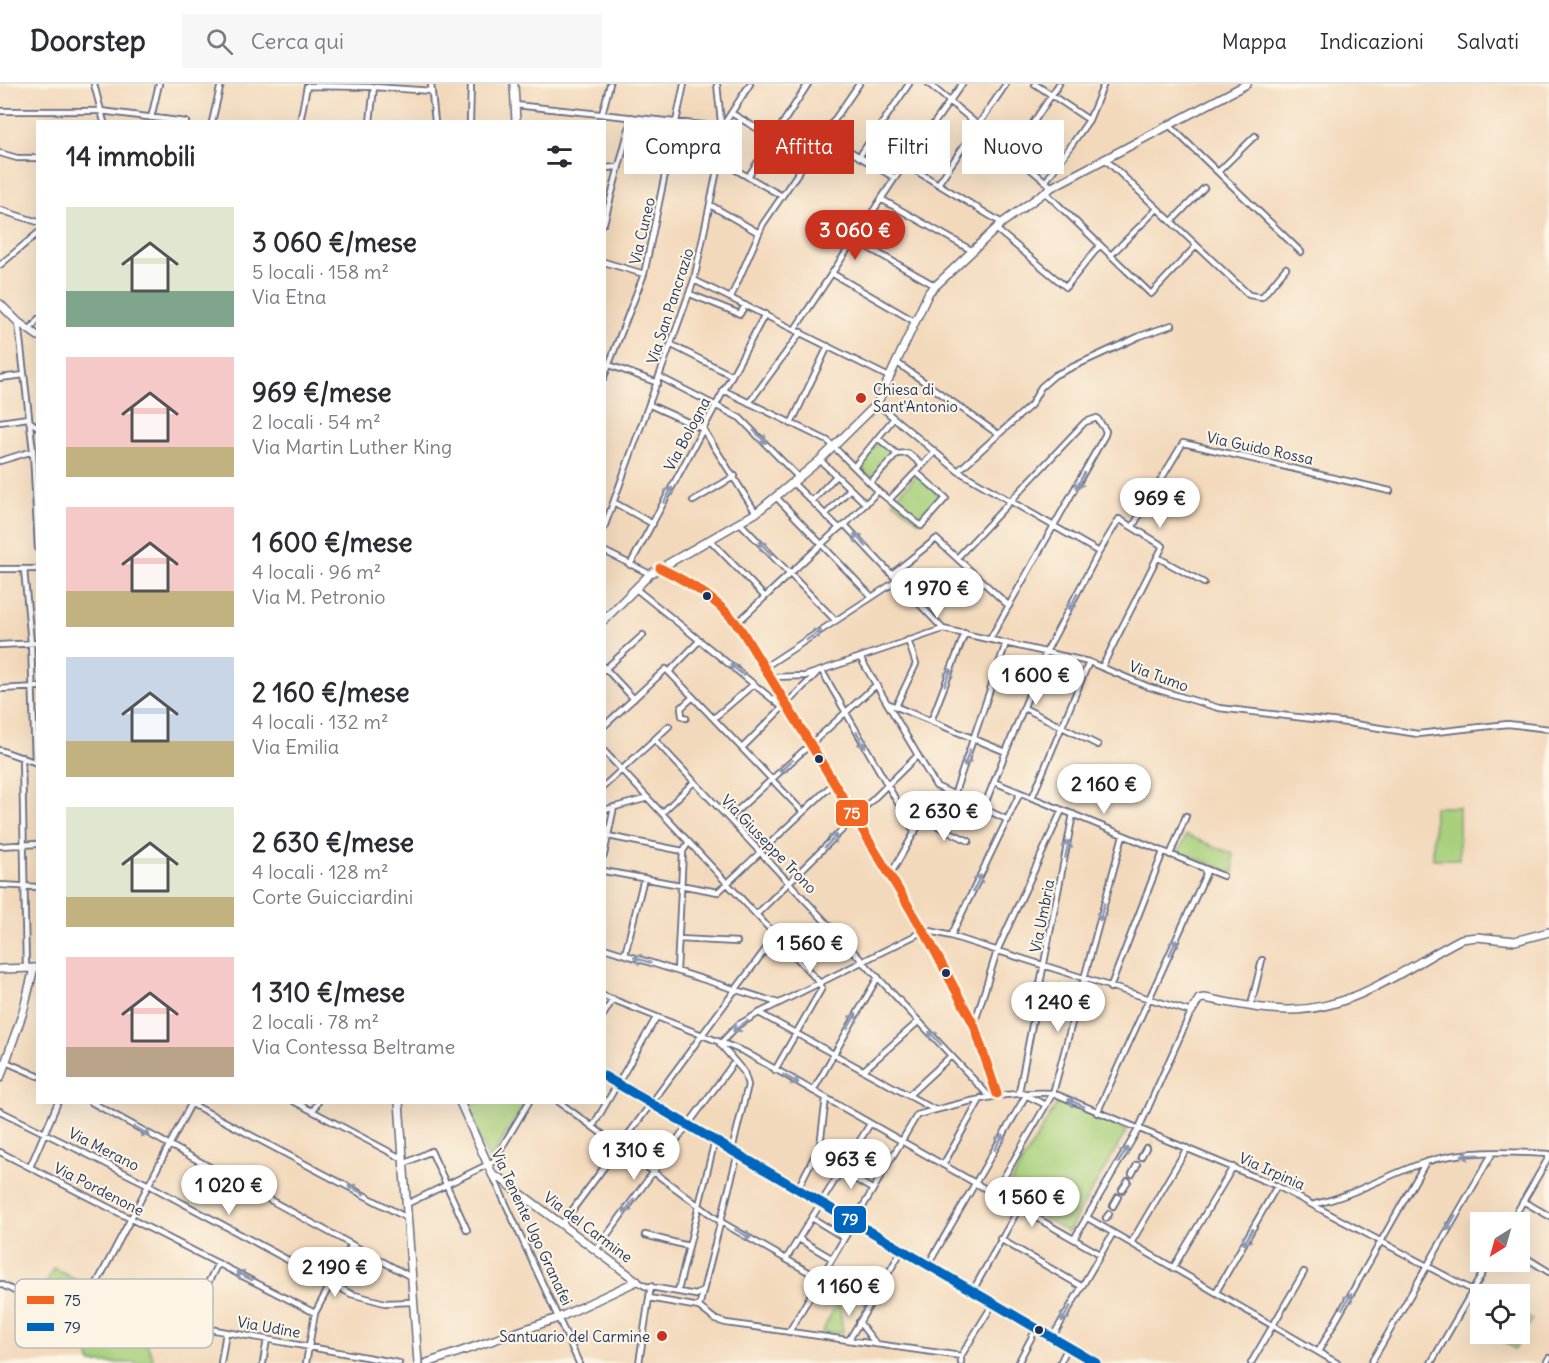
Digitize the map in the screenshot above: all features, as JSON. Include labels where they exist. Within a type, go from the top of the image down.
[{"type":"main road","points":[[513,84],[516,120]]},
{"type":"main road","points":[[606,618],[650,574],[756,513],[834,447],[877,404],[914,321],[934,285],[999,226],[1052,187],[1247,84]]},
{"type":"main road","points":[[0,304],[18,322],[36,334]]},
{"type":"main road","points":[[1191,1012],[1199,999],[1204,998],[1288,1010],[1336,1004],[1364,994],[1461,939],[1477,937],[1515,941],[1549,932]]},
{"type":"main road","points":[[0,969],[32,968],[0,1077]]},
{"type":"main road","points":[[606,1077],[1096,1363]]},
{"type":"main road","points":[[399,1104],[418,1363]]},
{"type":"main road","name":"Via Tenente Ugo Granafei","points":[[461,1104],[493,1176]]},
{"type":"main road","name":"Via del Carmine","points":[[493,1176],[500,1178],[637,1281]]},
{"type":"main road","points":[[427,1363],[558,1318],[637,1281]]},
{"type":"street","points":[[94,84],[103,120]]},
{"type":"street","points":[[151,118],[159,84]]},
{"type":"street","points":[[212,120],[221,84]]},
{"type":"street","points":[[300,120],[307,86],[310,84],[432,91]]},
{"type":"street","points":[[431,84],[435,120]]},
{"type":"street","points":[[470,120],[471,84]]},
{"type":"street","points":[[602,114],[610,84]]},
{"type":"street","name":"Via Cuneo","points":[[676,120],[684,84]]},
{"type":"street","name":"Via San Pancrazio","points":[[717,84],[721,120]]},
{"type":"street","points":[[726,120],[750,84]]},
{"type":"street","points":[[785,120],[808,84]]},
{"type":"street","points":[[834,120],[859,84]]},
{"type":"street","points":[[859,157],[909,84]]},
{"type":"street","points":[[929,84],[973,120]]},
{"type":"street","points":[[936,120],[962,84]]},
{"type":"street","points":[[981,120],[1006,84]]},
{"type":"street","points":[[1035,84],[1089,120]]},
{"type":"street","points":[[1035,120],[1059,84]]},
{"type":"street","points":[[1046,181],[1089,120],[1104,84]]},
{"type":"street","points":[[370,120],[374,87]]},
{"type":"street","points":[[515,105],[658,120]]},
{"type":"street","points":[[0,111],[100,111],[162,120]]},
{"type":"street","points":[[731,113],[754,126]]},
{"type":"street","points":[[606,215],[632,117]]},
{"type":"street","points":[[1169,125],[1301,252]]},
{"type":"street","points":[[1218,172],[1255,135]]},
{"type":"street","points":[[938,184],[962,148]]},
{"type":"street","points":[[0,153],[17,158],[36,158]]},
{"type":"street","points":[[854,154],[895,178]]},
{"type":"street","points":[[1105,159],[1254,298],[1262,297],[1286,268]]},
{"type":"street","points":[[606,168],[618,168]]},
{"type":"street","points":[[748,177],[754,168]]},
{"type":"street","name":"Via Cuneo","points":[[607,364],[644,274],[665,174]]},
{"type":"street","name":"Via San Pancrazio","points":[[606,523],[690,294],[718,174]]},
{"type":"street","points":[[742,174],[782,196]]},
{"type":"street","points":[[731,297],[759,233],[796,174]]},
{"type":"street","points":[[795,329],[898,174]]},
{"type":"street","points":[[922,174],[999,226],[1066,287],[1100,245]]},
{"type":"street","points":[[1038,174],[1052,187]]},
{"type":"street","points":[[1171,222],[1204,188]]},
{"type":"street","points":[[1045,192],[1151,294],[1196,246]]},
{"type":"street","points":[[881,199],[971,250]]},
{"type":"street","points":[[712,206],[759,233]]},
{"type":"street","points":[[1111,255],[1156,208]]},
{"type":"street","points":[[0,210],[36,221]]},
{"type":"street","points":[[0,265],[36,235]]},
{"type":"street","points":[[855,240],[934,285]]},
{"type":"street","points":[[606,263],[644,274]]},
{"type":"street","points":[[833,274],[914,321]]},
{"type":"street","points":[[694,280],[889,377]]},
{"type":"street","points":[[690,294],[740,314],[745,305]]},
{"type":"street","name":"Via Bologna","points":[[630,565],[765,314]]},
{"type":"street","points":[[18,322],[33,451],[36,512]]},
{"type":"street","points":[[30,330],[36,322]]},
{"type":"street","points":[[958,471],[1031,405],[1041,387],[1055,375],[1140,336],[1172,325]]},
{"type":"street","points":[[749,403],[801,332]]},
{"type":"street","points":[[672,345],[731,375]]},
{"type":"street","points":[[791,424],[828,346]]},
{"type":"street","points":[[896,362],[998,434]]},
{"type":"street","points":[[607,364],[659,380],[716,405],[749,426],[825,515],[842,526],[892,574],[943,629]]},
{"type":"street","points":[[0,378],[24,375]]},
{"type":"street","points":[[723,390],[828,441],[878,491],[921,526],[946,498],[916,472]]},
{"type":"street","points":[[877,404],[958,471],[1099,552]]},
{"type":"street","points":[[650,405],[703,429],[735,476],[756,513]]},
{"type":"street","points":[[854,466],[879,439],[883,429],[894,418]]},
{"type":"street","points":[[957,558],[1079,429],[1090,418],[1097,418],[1106,431],[1105,435],[990,639]]},
{"type":"street","points":[[0,422],[28,420],[36,426]]},
{"type":"street","points":[[879,439],[897,454]]},
{"type":"street","name":"Via Guido Rossa","points":[[1133,526],[1183,443],[1390,491]]},
{"type":"street","points":[[0,460],[33,451]]},
{"type":"street","points":[[889,500],[935,452]]},
{"type":"street","points":[[870,483],[897,454],[908,453],[922,465]]},
{"type":"street","points":[[820,460],[866,504]]},
{"type":"street","points":[[693,501],[735,476]]},
{"type":"street","points":[[812,501],[836,476]]},
{"type":"street","points":[[825,515],[850,489]]},
{"type":"street","points":[[737,623],[878,491]]},
{"type":"street","points":[[776,497],[872,597]]},
{"type":"street","points":[[615,503],[652,524]]},
{"type":"street","points":[[983,808],[1046,652],[1114,524],[1119,519],[1162,546],[1102,667]]},
{"type":"street","points":[[740,522],[835,620]]},
{"type":"street","points":[[892,574],[936,539],[1009,606]]},
{"type":"street","points":[[710,540],[764,596]]},
{"type":"street","points":[[606,552],[650,574]]},
{"type":"street","points":[[1157,557],[1204,583]]},
{"type":"street","points":[[660,568],[696,587],[737,623],[788,703],[922,931],[974,1025],[997,1094]]},
{"type":"street","points":[[0,569],[36,569]]},
{"type":"street","points":[[0,750],[36,763],[35,687],[24,569]]},
{"type":"street","points":[[765,667],[898,580]]},
{"type":"street","points":[[636,589],[782,707]]},
{"type":"street","name":"Via Tumo","points":[[771,677],[805,676],[861,659],[943,629],[1089,662],[1131,679],[1219,708],[1348,723],[1418,734],[1508,724],[1549,729]]},
{"type":"street","points":[[931,721],[965,633]]},
{"type":"street","points":[[606,668],[643,635]]},
{"type":"street","points":[[606,724],[700,640]]},
{"type":"street","points":[[896,706],[916,664],[908,640]]},
{"type":"street","points":[[0,645],[36,643]]},
{"type":"street","points":[[954,795],[1006,643]]},
{"type":"street","points":[[861,659],[936,786],[1008,820]]},
{"type":"street","points":[[1032,798],[1089,662]]},
{"type":"street","points":[[606,670],[634,699]]},
{"type":"street","points":[[668,670],[803,812]]},
{"type":"street","points":[[742,748],[820,671],[915,833]]},
{"type":"street","points":[[714,718],[754,684]]},
{"type":"street","points":[[729,818],[876,685]]},
{"type":"street","points":[[0,689],[35,687]]},
{"type":"street","points":[[686,718],[682,716],[681,708],[693,697]]},
{"type":"street","points":[[887,703],[1006,752]]},
{"type":"street","points":[[1024,708],[1098,744]]},
{"type":"street","points":[[606,784],[669,726]]},
{"type":"street","name":"Via Giuseppe Trono","points":[[655,740],[989,1096]]},
{"type":"street","points":[[606,753],[819,982],[822,988],[776,1070]]},
{"type":"street","points":[[757,915],[918,755]]},
{"type":"street","points":[[22,757],[26,887],[32,968]]},
{"type":"street","points":[[662,813],[694,782]]},
{"type":"street","points":[[994,782],[1223,876]]},
{"type":"street","points":[[606,871],[718,892],[834,783]]},
{"type":"street","points":[[929,822],[945,792]]},
{"type":"street","points":[[951,936],[1020,793]]},
{"type":"street","points":[[606,809],[648,798]]},
{"type":"street","points":[[606,846],[614,807]]},
{"type":"street","points":[[974,1025],[997,951],[1062,810]]},
{"type":"street","name":"Via Umbria","points":[[1019,1092],[1073,814]]},
{"type":"street","points":[[1170,855],[1186,816]]},
{"type":"street","points":[[890,877],[921,821],[929,822],[969,841]]},
{"type":"street","points":[[994,1194],[1053,1093],[1123,835]]},
{"type":"street","points":[[608,836],[683,851]]},
{"type":"street","points":[[677,971],[683,851],[688,842]]},
{"type":"street","points":[[0,846],[36,844]]},
{"type":"street","points":[[1110,988],[1163,852]]},
{"type":"street","points":[[1097,1113],[1206,874],[1204,869]]},
{"type":"street","points":[[625,954],[644,878]]},
{"type":"street","points":[[0,885],[36,887]]},
{"type":"street","points":[[720,1044],[738,1025],[759,1013],[922,931],[934,931],[951,936],[1191,1012],[1139,1128],[1074,1239]]},
{"type":"street","points":[[562,1224],[776,935]]},
{"type":"street","points":[[679,939],[737,942]]},
{"type":"street","points":[[606,949],[778,1003]]},
{"type":"street","points":[[1251,1005],[1262,960]]},
{"type":"street","points":[[813,1091],[878,977]]},
{"type":"street","points":[[606,997],[702,1037],[745,1052],[1100,1254]]},
{"type":"street","points":[[606,1011],[613,999]]},
{"type":"street","points":[[759,1013],[865,1069],[935,1110]]},
{"type":"street","points":[[593,1126],[656,1018]]},
{"type":"street","points":[[865,1069],[919,1021]]},
{"type":"street","points":[[699,1307],[701,1292],[721,1222],[748,1085],[744,1072],[720,1044]]},
{"type":"street","points":[[909,1095],[951,1056]]},
{"type":"street","points":[[6,1062],[36,1075]]},
{"type":"street","points":[[596,1250],[732,1065]]},
{"type":"street","points":[[1019,1092],[1025,1097],[1046,1105]]},
{"type":"street","points":[[789,1332],[917,1115],[997,1094],[1053,1093]]},
{"type":"street","name":"Via Irpinia","points":[[1053,1093],[1277,1186],[1470,1289]]},
{"type":"street","points":[[928,1265],[1025,1097]]},
{"type":"street","points":[[798,1188],[820,1145],[826,1098]]},
{"type":"street","points":[[943,1165],[981,1098]]},
{"type":"street","points":[[30,1167],[57,1104]]},
{"type":"street","points":[[95,1104],[411,1277]]},
{"type":"street","points":[[99,1279],[190,1104]]},
{"type":"street","points":[[193,1104],[407,1218]]},
{"type":"street","points":[[299,1104],[403,1162],[432,1151],[467,1230]]},
{"type":"street","points":[[313,1111],[317,1104]]},
{"type":"street","points":[[407,1204],[488,1166],[528,1104]]},
{"type":"street","points":[[562,1104],[721,1222],[868,1306]]},
{"type":"street","name":"Via Merano","points":[[0,1111],[148,1185],[331,1284],[372,1301],[413,1302]]},
{"type":"street","points":[[786,1259],[870,1124]]},
{"type":"street","points":[[1150,1142],[1154,1134]]},
{"type":"street","points":[[678,1291],[715,1140]]},
{"type":"street","points":[[1141,1157],[1146,1148]]},
{"type":"street","points":[[1131,1243],[1187,1148]]},
{"type":"street","name":"Via Pordenone","points":[[0,1152],[315,1312]]},
{"type":"street","points":[[1371,1363],[1492,1154]]},
{"type":"street","points":[[1314,1204],[1333,1200],[1446,1156],[1492,1154],[1549,1156],[1517,1212]]},
{"type":"street","points":[[1318,1352],[1426,1162]]},
{"type":"street","points":[[1132,1174],[1137,1165]]},
{"type":"street","points":[[1173,1268],[1233,1167]]},
{"type":"street","points":[[841,1171],[872,1189]]},
{"type":"street","name":"Via Tenente Ugo Granafei","points":[[493,1176],[579,1363]]},
{"type":"street","points":[[1122,1190],[1128,1181]]},
{"type":"street","points":[[1216,1292],[1277,1186]]},
{"type":"street","points":[[1113,1206],[1118,1197]]},
{"type":"street","points":[[1523,1201],[1549,1216]]},
{"type":"street","points":[[972,1292],[1018,1208]]},
{"type":"street","points":[[812,1218],[843,1237]]},
{"type":"street","points":[[1086,1218],[1337,1363]]},
{"type":"street","points":[[1052,1338],[1113,1233]]},
{"type":"street","points":[[645,1236],[688,1246]]},
{"type":"street","points":[[799,1239],[831,1258]]},
{"type":"street","points":[[1000,1239],[1081,1286]]},
{"type":"street","points":[[306,1363],[315,1312],[351,1246]]},
{"type":"street","points":[[849,1340],[902,1250]]},
{"type":"street","points":[[1530,1260],[1549,1272]]},
{"type":"street","points":[[210,1279],[218,1263]]},
{"type":"street","points":[[1251,1363],[1304,1272]]},
{"type":"street","points":[[637,1281],[651,1287],[696,1295],[701,1292]]},
{"type":"street","name":"Via Udine","points":[[0,1284],[15,1291]]},
{"type":"street","points":[[639,1363],[651,1287]]},
{"type":"street","points":[[1431,1363],[1470,1294]]},
{"type":"street","points":[[649,1298],[699,1307],[716,1320],[726,1323],[962,1356]]},
{"type":"street","points":[[961,1363],[962,1356],[993,1304]]},
{"type":"street","points":[[859,1322],[876,1344]]},
{"type":"street","points":[[1018,1363],[1036,1329]]},
{"type":"street","name":"Via Udine","points":[[213,1330],[399,1363]]},
{"type":"street","points":[[221,1363],[226,1332]]},
{"type":"street","points":[[263,1363],[267,1339]]},
{"type":"street","points":[[1060,1363],[1068,1347]]},
{"type":"street","points":[[1323,1363],[1326,1357]]},
{"type":"street","points":[[1546,1363],[1549,1358]]},
{"type":"green space","points":[[879,442],[893,454],[872,478],[858,466]]},
{"type":"green space","points":[[917,475],[941,497],[919,522],[893,501]]},
{"type":"green space","points":[[1434,807],[1459,807],[1459,859],[1433,859]]},
{"type":"green space","points":[[1186,835],[1233,854],[1234,873],[1179,852]]},
{"type":"green space","points":[[1059,1100],[1127,1130],[1068,1232],[1003,1195]]},
{"type":"green space","points":[[464,1104],[524,1104],[491,1159],[489,1159]]},
{"type":"green space","points":[[54,1268],[74,1279],[48,1279]]},
{"type":"green space","points":[[839,1303],[843,1332],[822,1333],[836,1304]]},
{"type":"green space","points":[[1507,1344],[1518,1344],[1515,1349]]},
{"type":"green space","points":[[88,1348],[149,1348],[153,1358],[150,1363],[91,1363],[87,1350]]},
{"type":"tunnel","points":[[1146,1148],[1150,1142]]},
{"type":"transit line","name":"75","points":[[660,568],[705,594],[725,611],[742,631],[929,940],[974,1025],[997,1094]]},
{"type":"transit line","name":"79","points":[[606,1077],[1096,1363]]},
{"type":"place","name":"Chiesa di Sant'Antonio","points":[[861,398]]},
{"type":"place","name":"Santuario del Carmine","points":[[662,1336]]}]
